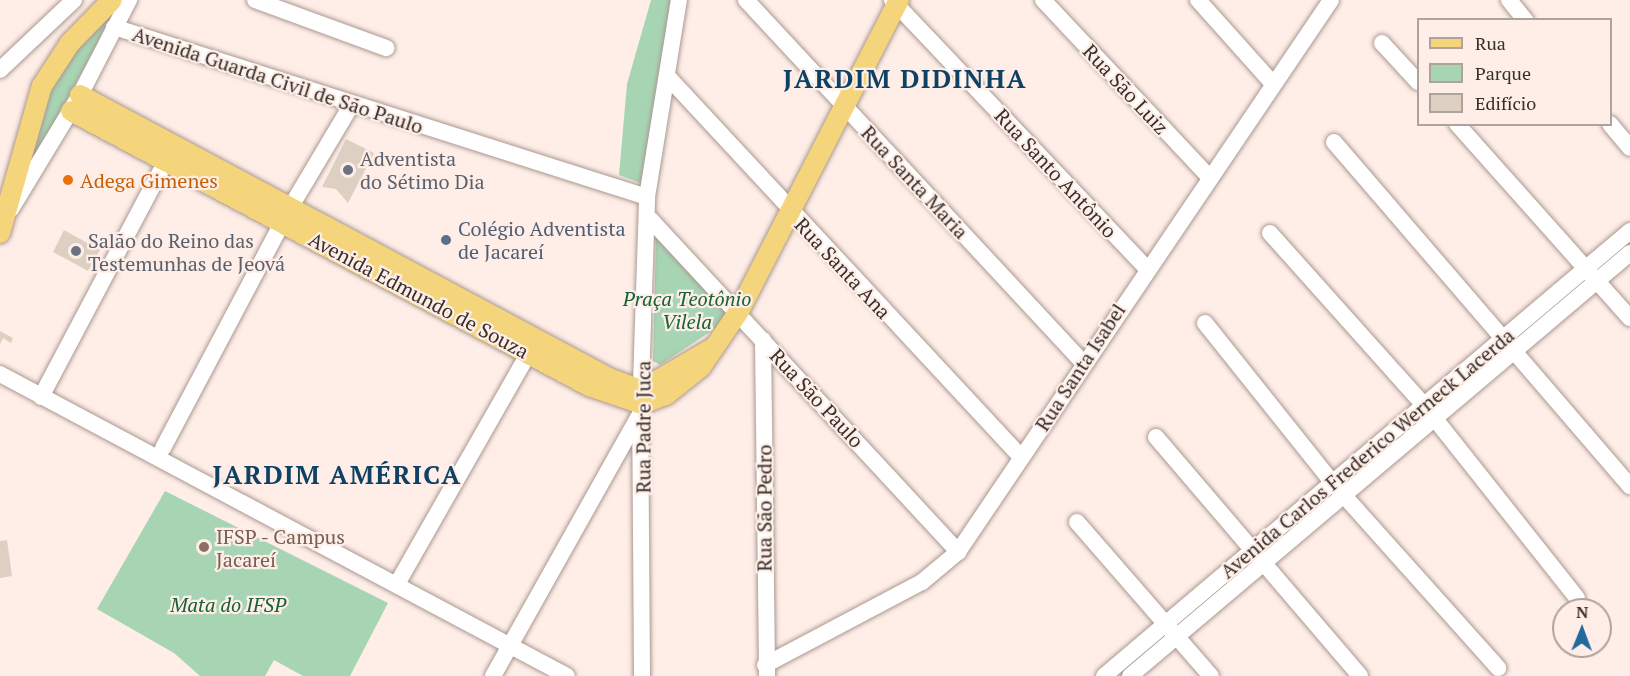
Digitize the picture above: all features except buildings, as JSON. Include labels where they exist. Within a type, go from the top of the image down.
[{"type":"main road","points":[[4,224],[42,86],[70,43],[112,0]]},
{"type":"main road","points":[[641,402],[684,383],[739,311],[896,2]]},
{"type":"main road","name":"Avenida Edmundo de Souza","points":[[76,103],[287,215],[538,342],[641,402]]},
{"type":"main road","name":"Avenida Edmundo de Souza","points":[[287,215],[528,354],[641,402]]},
{"type":"street","points":[[0,70],[74,0]]},
{"type":"street","points":[[4,224],[76,103],[129,0]]},
{"type":"street","points":[[255,0],[386,48]]},
{"type":"street","name":"Rua Padre Juca","points":[[641,675],[641,402],[650,219],[647,198],[679,0]]},
{"type":"street","name":"Rua Santa Maria","points":[[746,0],[1084,364]]},
{"type":"street","name":"Rua São Luiz","points":[[1043,0],[1209,177]]},
{"type":"street","points":[[1198,0],[1273,84]]},
{"type":"street","name":"Rua Santa Isabel","points":[[766,671],[922,582],[958,552],[1084,364],[1145,267],[1331,0]]},
{"type":"street","points":[[1509,0],[1523,18]]},
{"type":"street","name":"Rua Santo Antônio","points":[[896,2],[1145,267]]},
{"type":"street","name":"Avenida Guarda Civil de São Paulo","points":[[114,27],[647,198]]},
{"type":"street","points":[[1382,43],[1417,80]]},
{"type":"street","name":"Rua Santa Ana","points":[[668,77],[1021,457]]},
{"type":"street","points":[[163,448],[287,215],[352,104]]},
{"type":"street","points":[[1612,125],[1630,148]]},
{"type":"street","points":[[1459,126],[1630,318]]},
{"type":"street","points":[[1334,142],[1630,486]]},
{"type":"street","points":[[41,397],[170,153]]},
{"type":"street","name":"Rua São Paulo","points":[[650,219],[739,311],[958,552]]},
{"type":"street","name":"Avenida Carlos Frederico Werneck Lacerda","points":[[1130,676],[1181,636],[1345,496],[1429,412],[1592,273],[1630,231]]},
{"type":"street","points":[[1270,233],[1429,412],[1577,598]]},
{"type":"street","name":"Avenida Carlos Frederico Werneck Lacerda","points":[[1592,273],[1630,253]]},
{"type":"street","points":[[1205,323],[1331,481],[1498,668]]},
{"type":"street","name":"Rua São Pedro","points":[[763,340],[766,671]]},
{"type":"street","points":[[397,584],[528,354]]},
{"type":"street","points":[[0,374],[567,676]]},
{"type":"street","points":[[493,676],[641,402]]},
{"type":"street","name":"Avenida Carlos Frederico Werneck Lacerda","points":[[1104,676],[1331,481],[1429,412]]},
{"type":"street","points":[[1156,437],[1359,676]]},
{"type":"street","points":[[1077,522],[1169,622],[1211,676]]},
{"type":"green space","points":[[651,0],[675,0],[643,184],[619,175],[627,84]]},
{"type":"green space","points":[[109,17],[99,41],[18,189],[53,74]]},
{"type":"green space","name":"Praça Teotônio Vilela","points":[[656,237],[728,301],[728,320],[660,365],[653,361]]},
{"type":"green space","name":"Mata do IFSP","points":[[165,491],[388,603],[350,676],[303,676],[274,660],[265,676],[200,676],[174,653],[97,609]]},
{"type":"place","name":"Adventista do Sétimo Dia","points":[[348,170]]},
{"type":"place","name":"Adega Gimenes","points":[[68,180]]},
{"type":"place","name":"Colégio Adventista de Jacareí","points":[[446,240]]},
{"type":"place","name":"Salão do Reino das Testemunhas de Jeová","points":[[76,251]]},
{"type":"place","name":"IFSP - Campus Jacareí","points":[[204,547]]},
{"type":"district","name":"JARDIM DIDINHA","points":[[905,79]]},
{"type":"district","name":"JARDIM AMÉRICA","points":[[337,475]]}]
